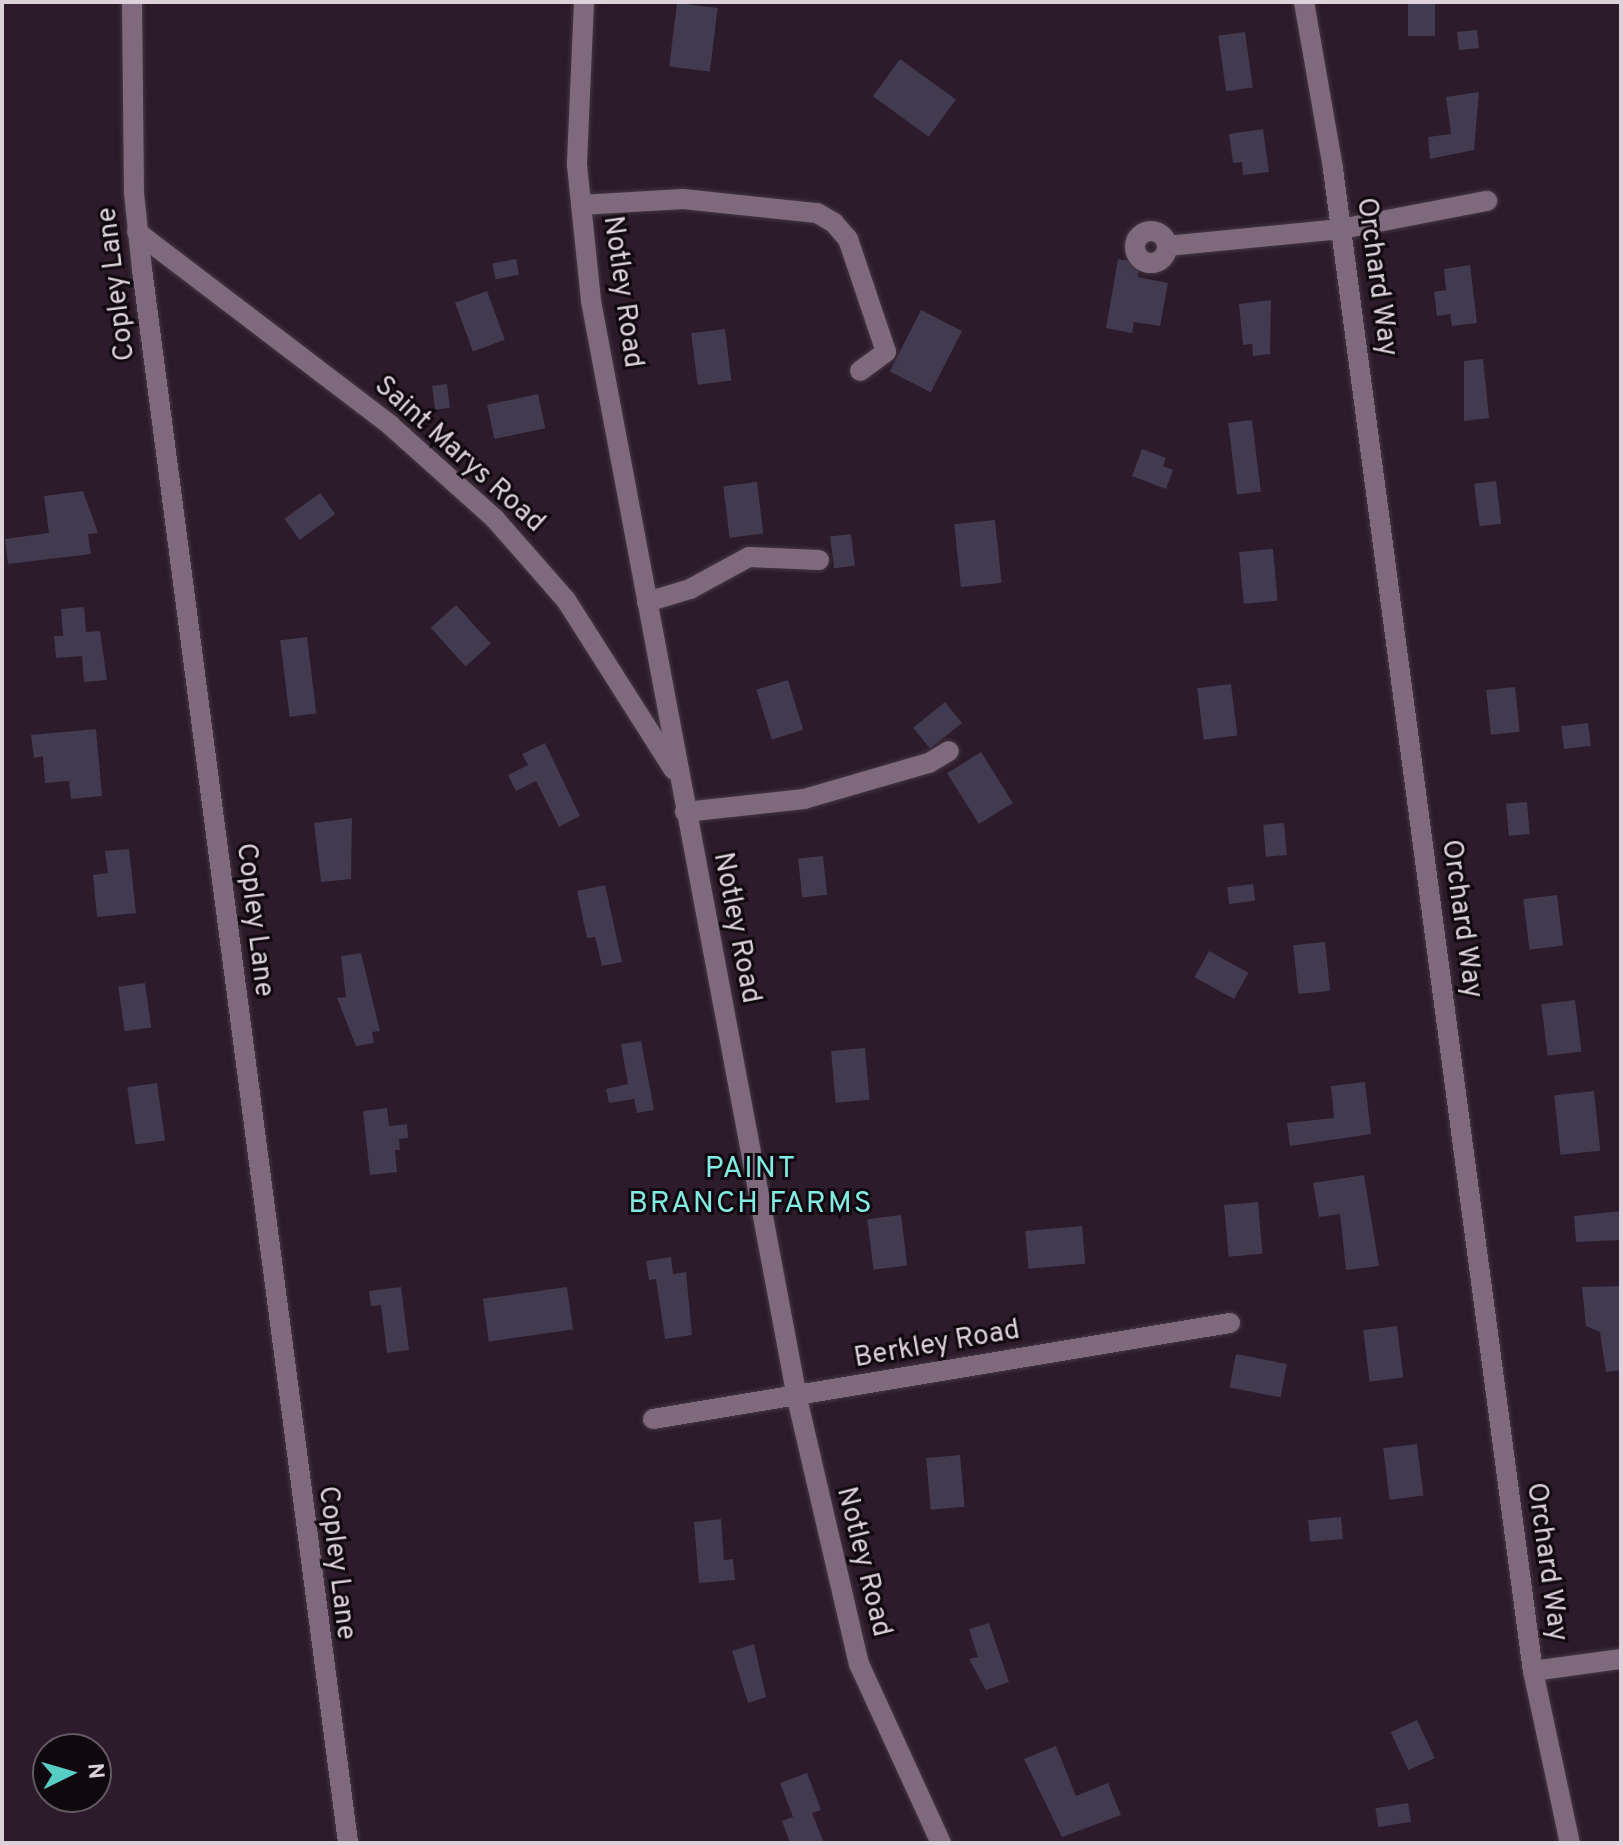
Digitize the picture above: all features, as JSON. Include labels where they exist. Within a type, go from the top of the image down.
[{"type":"street","name":"Copley Lane","points":[[132,2],[137,232],[348,1843]]},
{"type":"street","name":"Notley Road","points":[[584,2],[581,205],[591,301],[797,1398],[859,1664],[941,1843]]},
{"type":"street","name":"Orchard Way","points":[[1304,2],[1341,229],[1533,1671],[1570,1843]]},
{"type":"street","points":[[581,205],[683,199],[817,213],[834,223],[848,239],[886,352],[860,371]]},
{"type":"street","points":[[1167,246],[1341,229],[1487,201]]},
{"type":"street","name":"Saint Marys Road","points":[[137,232],[390,425],[495,519],[566,600],[680,778]]},
{"type":"street","points":[[647,602],[690,589],[749,557],[819,560]]},
{"type":"street","points":[[685,812],[804,799],[929,763],[949,751]]},
{"type":"street","name":"Berkley Road","points":[[653,1419],[797,1398],[1230,1323]]},
{"type":"street","points":[[1533,1671],[1621,1659]]},
{"type":"building","points":[[1408,2],[1435,2],[1435,36],[1408,36]]},
{"type":"building","points":[[677,3],[718,8],[710,72],[669,67]]},
{"type":"building","points":[[1477,30],[1479,48],[1459,50],[1457,32]]},
{"type":"building","points":[[1245,32],[1253,87],[1226,91],[1218,36]]},
{"type":"building","points":[[900,59],[956,100],[929,137],[873,96]]},
{"type":"building","points":[[1479,92],[1474,150],[1430,159],[1428,137],[1451,134],[1446,97]]},
{"type":"building","points":[[1263,129],[1269,172],[1243,175],[1242,162],[1233,163],[1229,134]]},
{"type":"building","points":[[516,259],[519,275],[495,279],[492,264]]},
{"type":"building","points":[[1118,259],[1140,263],[1138,277],[1168,283],[1160,326],[1134,322],[1132,333],[1106,328]]},
{"type":"building","points":[[1470,265],[1477,323],[1452,326],[1450,314],[1437,316],[1434,292],[1446,290],[1444,269]]},
{"type":"building","points":[[487,291],[505,340],[473,351],[455,303]]},
{"type":"building","points":[[1271,300],[1270,354],[1253,356],[1252,344],[1243,345],[1239,304]]},
{"type":"building","points":[[921,310],[962,331],[931,392],[890,371]]},
{"type":"building","points":[[725,329],[731,381],[698,385],[691,333]]},
{"type":"building","points":[[1483,359],[1489,418],[1464,421],[1464,361]]},
{"type":"building","points":[[447,384],[450,408],[435,410],[432,386]]},
{"type":"building","points":[[538,394],[545,428],[494,439],[487,405]]},
{"type":"building","points":[[1252,420],[1261,491],[1237,494],[1228,423]]},
{"type":"building","points":[[1142,449],[1166,458],[1163,466],[1173,470],[1166,489],[1132,476]]},
{"type":"building","points":[[1496,481],[1501,524],[1479,526],[1474,484]]},
{"type":"building","points":[[757,482],[763,534],[730,538],[723,486]]},
{"type":"building","points":[[83,491],[98,533],[88,534],[91,554],[8,564],[5,539],[49,533],[44,496]]},
{"type":"building","points":[[320,493],[335,514],[300,540],[284,519]]},
{"type":"building","points":[[995,520],[1002,583],[961,587],[954,524]]},
{"type":"building","points":[[851,534],[855,566],[834,568],[830,537]]},
{"type":"building","points":[[1273,549],[1278,601],[1244,604],[1239,552]]},
{"type":"building","points":[[456,605],[491,644],[466,666],[431,628]]},
{"type":"building","points":[[84,607],[86,632],[100,631],[107,680],[84,682],[82,656],[56,658],[54,636],[63,636],[61,609]]},
{"type":"building","points":[[307,637],[316,713],[290,717],[280,640]]},
{"type":"building","points":[[788,680],[803,730],[772,739],[756,690]]},
{"type":"building","points":[[1231,684],[1237,736],[1204,740],[1197,688]]},
{"type":"building","points":[[1515,687],[1520,732],[1491,735],[1486,690]]},
{"type":"building","points":[[945,702],[962,723],[930,749],[913,728]]},
{"type":"building","points":[[1588,723],[1591,746],[1564,749],[1561,726]]},
{"type":"building","points":[[96,729],[102,796],[71,799],[69,781],[45,783],[43,756],[34,758],[31,735]]},
{"type":"building","points":[[545,743],[580,816],[559,827],[536,781],[516,791],[508,775],[528,765],[522,754]]},
{"type":"building","points":[[981,752],[1013,803],[979,824],[947,773]]},
{"type":"building","points":[[1527,802],[1530,834],[1509,836],[1506,804]]},
{"type":"building","points":[[352,818],[351,879],[321,882],[314,823]]},
{"type":"building","points":[[1284,823],[1287,855],[1266,857],[1263,825]]},
{"type":"building","points":[[129,849],[136,913],[97,917],[93,875],[108,873],[105,851]]},
{"type":"building","points":[[823,856],[827,895],[802,897],[798,859]]},
{"type":"building","points":[[1253,884],[1255,901],[1229,904],[1227,887]]},
{"type":"building","points":[[605,885],[622,962],[602,966],[595,937],[587,938],[577,891]]},
{"type":"building","points":[[1557,895],[1563,946],[1529,950],[1523,899]]},
{"type":"building","points":[[1325,942],[1330,991],[1298,994],[1293,945]]},
{"type":"building","points":[[1209,951],[1248,973],[1234,999],[1194,977]]},
{"type":"building","points":[[361,953],[380,1031],[372,1032],[374,1043],[356,1046],[337,998],[346,997],[341,956]]},
{"type":"building","points":[[145,983],[151,1028],[125,1031],[118,987]]},
{"type":"building","points":[[1575,1000],[1581,1052],[1548,1056],[1541,1004]]},
{"type":"building","points":[[641,1041],[654,1110],[637,1113],[634,1099],[609,1103],[606,1089],[628,1084],[621,1044]]},
{"type":"building","points":[[865,1048],[870,1100],[836,1103],[831,1051]]},
{"type":"building","points":[[1365,1082],[1371,1134],[1290,1146],[1287,1123],[1334,1118],[1331,1086]]},
{"type":"building","points":[[157,1083],[165,1140],[135,1145],[127,1087]]},
{"type":"building","points":[[1594,1091],[1600,1151],[1560,1155],[1554,1095]]},
{"type":"building","points":[[387,1108],[389,1126],[407,1124],[408,1138],[399,1139],[400,1150],[395,1150],[397,1172],[370,1175],[363,1111]]},
{"type":"building","points":[[1364,1175],[1379,1266],[1346,1270],[1340,1214],[1319,1217],[1313,1183]]},
{"type":"building","points":[[1258,1202],[1263,1254],[1229,1257],[1224,1205]]},
{"type":"building","points":[[1621,1211],[1621,1240],[1576,1242],[1574,1216]]},
{"type":"building","points":[[901,1215],[907,1266],[873,1270],[867,1219]]},
{"type":"building","points":[[1082,1226],[1085,1264],[1029,1269],[1025,1231]]},
{"type":"building","points":[[671,1257],[673,1274],[686,1272],[692,1335],[665,1339],[656,1279],[649,1280],[646,1261]]},
{"type":"building","points":[[1621,1286],[1621,1370],[1606,1372],[1600,1332],[1586,1326],[1582,1287]]},
{"type":"building","points":[[401,1287],[409,1350],[387,1353],[381,1305],[371,1306],[369,1291]]},
{"type":"building","points":[[567,1287],[573,1330],[489,1341],[483,1299]]},
{"type":"building","points":[[1397,1326],[1403,1378],[1370,1382],[1363,1330]]},
{"type":"building","points":[[1236,1354],[1287,1364],[1281,1397],[1230,1387]]},
{"type":"building","points":[[1417,1444],[1423,1496],[1390,1500],[1383,1448]]},
{"type":"building","points":[[960,1455],[965,1507],[931,1510],[926,1458]]},
{"type":"building","points":[[1341,1517],[1343,1539],[1310,1542],[1308,1520]]},
{"type":"building","points":[[721,1519],[724,1560],[733,1559],[735,1580],[699,1583],[694,1522]]},
{"type":"building","points":[[989,1623],[1009,1682],[986,1690],[969,1659],[978,1657],[969,1629]]},
{"type":"building","points":[[754,1644],[766,1697],[748,1703],[732,1651]]},
{"type":"building","points":[[1417,1720],[1435,1758],[1408,1770],[1391,1732]]},
{"type":"building","points":[[1056,1746],[1076,1796],[1108,1783],[1121,1815],[1062,1837],[1024,1759]]},
{"type":"building","points":[[807,1773],[821,1810],[812,1813],[824,1843],[790,1843],[782,1821],[793,1817],[780,1783]]},
{"type":"building","points":[[1408,1803],[1411,1822],[1378,1827],[1375,1808]]},
{"type":"district","name":"PAINT BRANCH FARMS","points":[[751,1187]]}]
